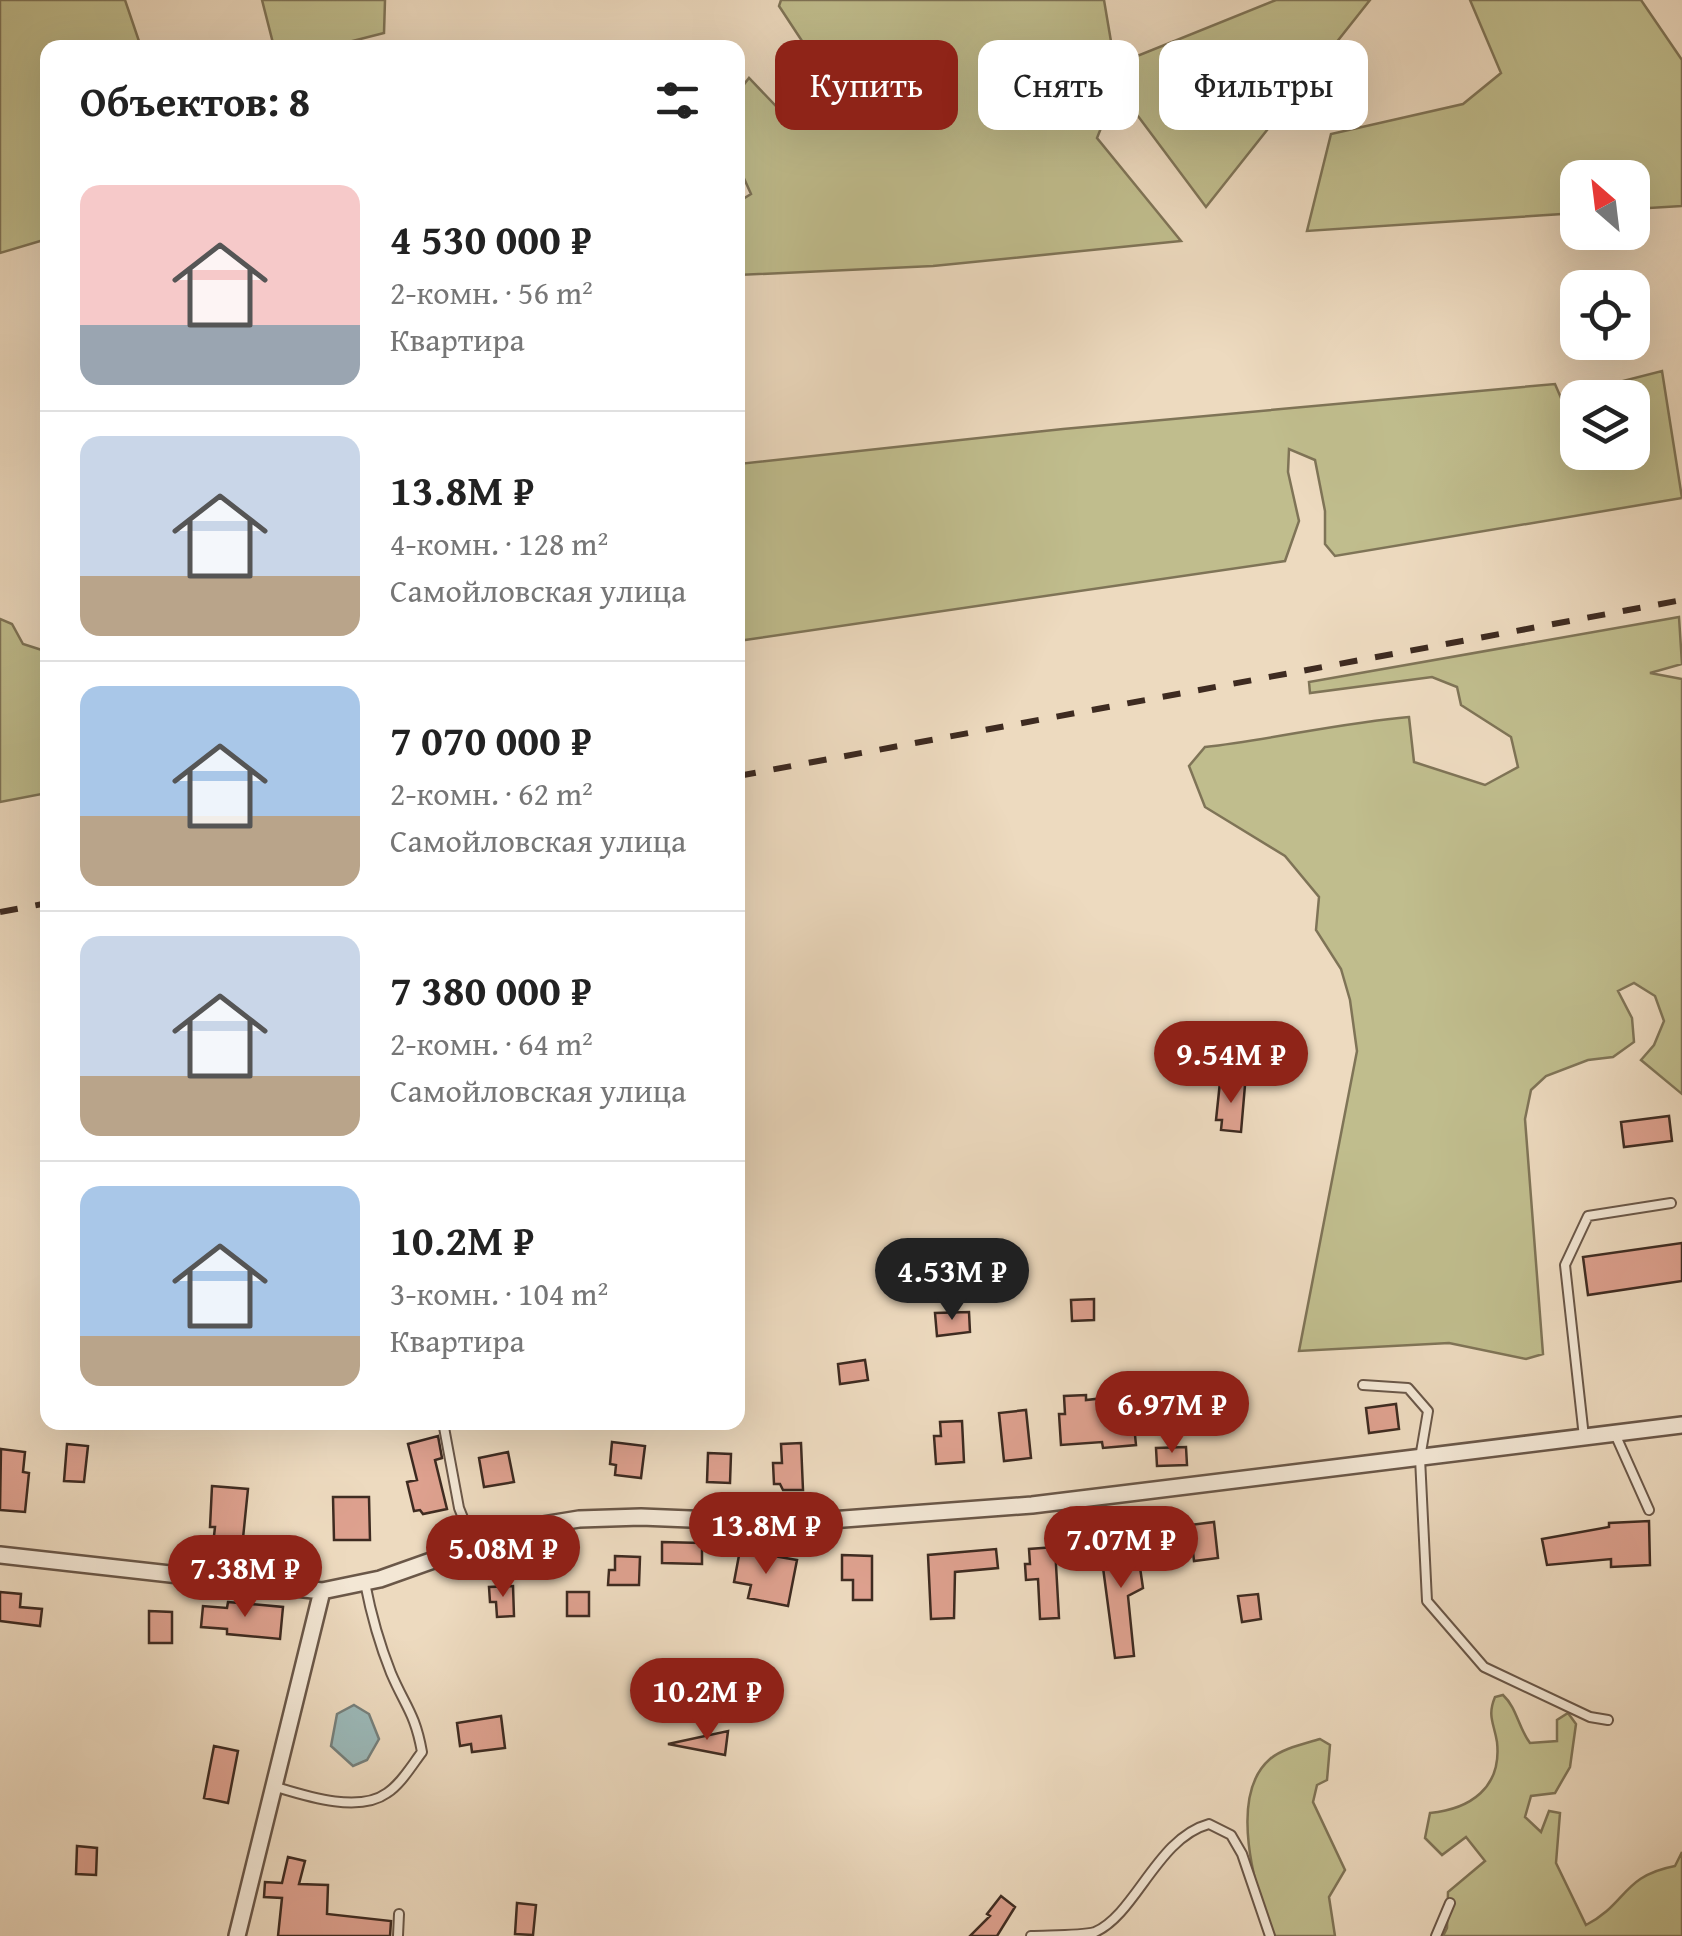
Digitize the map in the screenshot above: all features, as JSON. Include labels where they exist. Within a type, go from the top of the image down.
[{"type":"street","points":[[0,1555],[322,1591],[425,1566],[524,1528],[579,1520],[641,1517],[790,1524],[1032,1505],[1682,1426]]},
{"type":"street","points":[[237,1936],[322,1591]]},
{"type":"lane","points":[[1584,1438],[1565,1265],[1588,1216],[1670,1203]]},
{"type":"lane","points":[[1363,1385],[1408,1388],[1428,1412],[1420,1458],[1427,1601],[1484,1666],[1590,1717],[1608,1720]]},
{"type":"lane","points":[[445,1430],[460,1508],[474,1544]]},
{"type":"lane","points":[[1615,1434],[1649,1510]]},
{"type":"lane","points":[[273,1786],[326,1802],[381,1797],[392,1790],[422,1752],[416,1716],[392,1676],[374,1626],[365,1582]]},
{"type":"lane","points":[[1031,1936],[1094,1933],[1110,1920],[1188,1830],[1208,1824],[1231,1835],[1242,1854],[1270,1936]]},
{"type":"lane","points":[[1436,1936],[1450,1904]]},
{"type":"lane","points":[[398,1936],[400,1914]]},
{"type":"shaded area","points":[[0,0],[125,0],[139,40],[40,40],[40,241],[0,253]]},
{"type":"shaded area","points":[[262,0],[385,0],[384,33],[356,40],[272,40]]},
{"type":"shaded area","points":[[781,0],[1104,0],[1111,40],[978,40],[978,130],[1100,130],[1097,138],[1181,241],[933,266],[745,275],[745,198],[751,194],[745,181],[745,83],[749,78],[775,105],[775,130],[958,130],[958,40],[801,40],[779,6]]},
{"type":"shaded area","points":[[1276,0],[1370,0],[1338,40],[1177,40]]},
{"type":"shaded area","points":[[1470,0],[1641,0],[1682,60],[1682,206],[1650,208],[1650,160],[1560,160],[1560,214],[1307,231],[1331,134],[1368,130],[1368,126],[1463,104],[1501,73]]},
{"type":"shaded area","points":[[1159,47],[1159,130],[1267,130],[1206,207],[1139,117],[1139,55]]},
{"type":"shaded area","points":[[1662,371],[1682,498],[1335,556],[1325,544],[1325,511],[1315,460],[1289,449],[1288,472],[1299,521],[1285,561],[745,640],[745,463],[1063,429],[1555,384],[1560,396],[1560,470],[1650,470],[1650,380],[1627,380]]},
{"type":"shaded area","points":[[1679,617],[1682,664],[1650,673],[1682,679],[1682,1094],[1641,1060],[1654,1045],[1664,1021],[1655,996],[1634,983],[1618,991],[1632,1018],[1634,1042],[1613,1057],[1588,1060],[1546,1076],[1531,1090],[1525,1119],[1543,1354],[1526,1359],[1449,1343],[1299,1351],[1357,1051],[1350,1000],[1341,969],[1316,930],[1319,897],[1285,856],[1205,807],[1189,766],[1205,747],[1409,717],[1414,762],[1485,785],[1518,767],[1511,737],[1461,705],[1457,687],[1432,677],[1310,693],[1309,682]]},
{"type":"shaded area","points":[[0,619],[12,624],[23,644],[40,649],[40,794],[0,802]]},
{"type":"shaded area","points":[[1503,1695],[1530,1743],[1557,1741],[1557,1720],[1568,1713],[1576,1724],[1570,1767],[1555,1793],[1531,1796],[1525,1817],[1541,1832],[1549,1811],[1560,1813],[1556,1863],[1586,1925],[1644,1876],[1675,1866],[1682,1852],[1682,1936],[1443,1936],[1447,1928],[1448,1892],[1485,1861],[1466,1837],[1442,1855],[1425,1838],[1430,1813],[1458,1807],[1489,1784],[1497,1758],[1492,1709],[1495,1697]]},
{"type":"shaded area","points":[[1320,1739],[1330,1745],[1327,1780],[1317,1785],[1313,1802],[1345,1870],[1329,1897],[1335,1936],[1271,1936],[1249,1844],[1250,1796],[1257,1775],[1270,1759]]},
{"type":"water","points":[[354,1705],[369,1714],[379,1739],[367,1760],[353,1766],[331,1746],[337,1714]]},
{"type":"building","points":[[1220,1082],[1245,1085],[1241,1132],[1221,1130],[1222,1120],[1216,1120]]},
{"type":"building","points":[[1669,1116],[1672,1141],[1624,1147],[1621,1122]]},
{"type":"building","points":[[1682,1243],[1682,1281],[1588,1295],[1583,1257]]},
{"type":"building","points":[[1094,1299],[1094,1320],[1072,1321],[1071,1300]]},
{"type":"building","points":[[969,1312],[970,1332],[937,1336],[935,1313]]},
{"type":"building","points":[[865,1360],[868,1380],[840,1384],[838,1364]]},
{"type":"building","points":[[1086,1395],[1086,1400],[1131,1395],[1136,1445],[1061,1445],[1059,1414],[1065,1414],[1064,1396]]},
{"type":"building","points":[[1396,1404],[1399,1429],[1369,1433],[1366,1408]]},
{"type":"building","points":[[1026,1410],[1031,1458],[1004,1461],[999,1413]]},
{"type":"building","points":[[962,1421],[964,1462],[936,1464],[934,1436],[941,1436],[940,1422]]},
{"type":"building","points":[[438,1436],[442,1458],[435,1460],[447,1509],[423,1514],[414,1511],[407,1482],[417,1480],[408,1444]]},
{"type":"building","points":[[612,1442],[645,1446],[641,1478],[615,1475],[616,1465],[610,1464]]},
{"type":"building","points":[[801,1443],[803,1490],[783,1490],[780,1484],[774,1484],[773,1463],[782,1463],[781,1444]]},
{"type":"building","points":[[67,1444],[88,1446],[84,1482],[64,1481]]},
{"type":"building","points":[[1186,1447],[1187,1465],[1157,1466],[1156,1448]]},
{"type":"building","points":[[1,1449],[25,1452],[23,1472],[29,1473],[25,1512],[0,1510]]},
{"type":"building","points":[[508,1452],[514,1482],[484,1487],[479,1458]]},
{"type":"building","points":[[708,1453],[731,1454],[730,1483],[707,1482]]},
{"type":"building","points":[[212,1486],[248,1489],[242,1548],[213,1545]]},
{"type":"building","points":[[333,1497],[369,1497],[370,1540],[334,1540]]},
{"type":"building","points":[[1649,1521],[1650,1565],[1611,1567],[1611,1559],[1547,1565],[1542,1539],[1609,1527],[1609,1523]]},
{"type":"building","points":[[1214,1522],[1218,1558],[1194,1561],[1190,1525]]},
{"type":"building","points":[[1136,1540],[1143,1588],[1128,1596],[1134,1656],[1115,1658],[1100,1545]]},
{"type":"building","points":[[662,1542],[702,1543],[702,1564],[662,1563]]},
{"type":"building","points":[[1055,1547],[1059,1618],[1040,1619],[1038,1579],[1026,1580],[1025,1564],[1030,1564],[1029,1549]]},
{"type":"building","points":[[996,1549],[998,1568],[955,1572],[954,1618],[931,1619],[928,1555]]},
{"type":"building","points":[[740,1550],[797,1560],[788,1606],[748,1598],[751,1585],[734,1582]]},
{"type":"building","points":[[842,1555],[872,1556],[872,1600],[853,1600],[853,1580],[842,1580]]},
{"type":"building","points":[[615,1556],[640,1557],[639,1585],[608,1585],[609,1570],[615,1570]]},
{"type":"building","points":[[513,1586],[514,1616],[497,1617],[489,1587]]},
{"type":"building","points":[[0,1592],[21,1594],[20,1607],[42,1609],[40,1626],[0,1621]]},
{"type":"building","points":[[567,1592],[589,1592],[589,1616],[567,1616]]},
{"type":"building","points":[[1258,1594],[1261,1619],[1242,1622],[1238,1596]]},
{"type":"building","points":[[228,1602],[283,1607],[280,1639],[227,1634],[227,1629],[201,1627],[203,1606],[227,1608]]},
{"type":"building","points":[[149,1611],[172,1612],[172,1643],[149,1643]]},
{"type":"building","points":[[501,1716],[505,1748],[472,1752],[471,1744],[460,1746],[457,1723]]},
{"type":"building","points":[[728,1731],[725,1755],[668,1744]]},
{"type":"building","points":[[214,1746],[238,1751],[228,1803],[204,1798]]},
{"type":"building","points":[[77,1846],[97,1848],[96,1875],[76,1874]]},
{"type":"building","points":[[288,1857],[305,1861],[299,1884],[328,1885],[327,1914],[391,1921],[390,1936],[278,1936],[282,1898],[264,1897],[265,1882],[282,1883]]},
{"type":"building","points":[[1001,1896],[1015,1907],[997,1936],[970,1936],[990,1916],[987,1914]]},
{"type":"building","points":[[517,1903],[536,1905],[533,1935],[515,1934]]},
{"type":"railway","points":[[745,775],[1682,600]]},
{"type":"railway","points":[[0,912],[40,904]]}]
